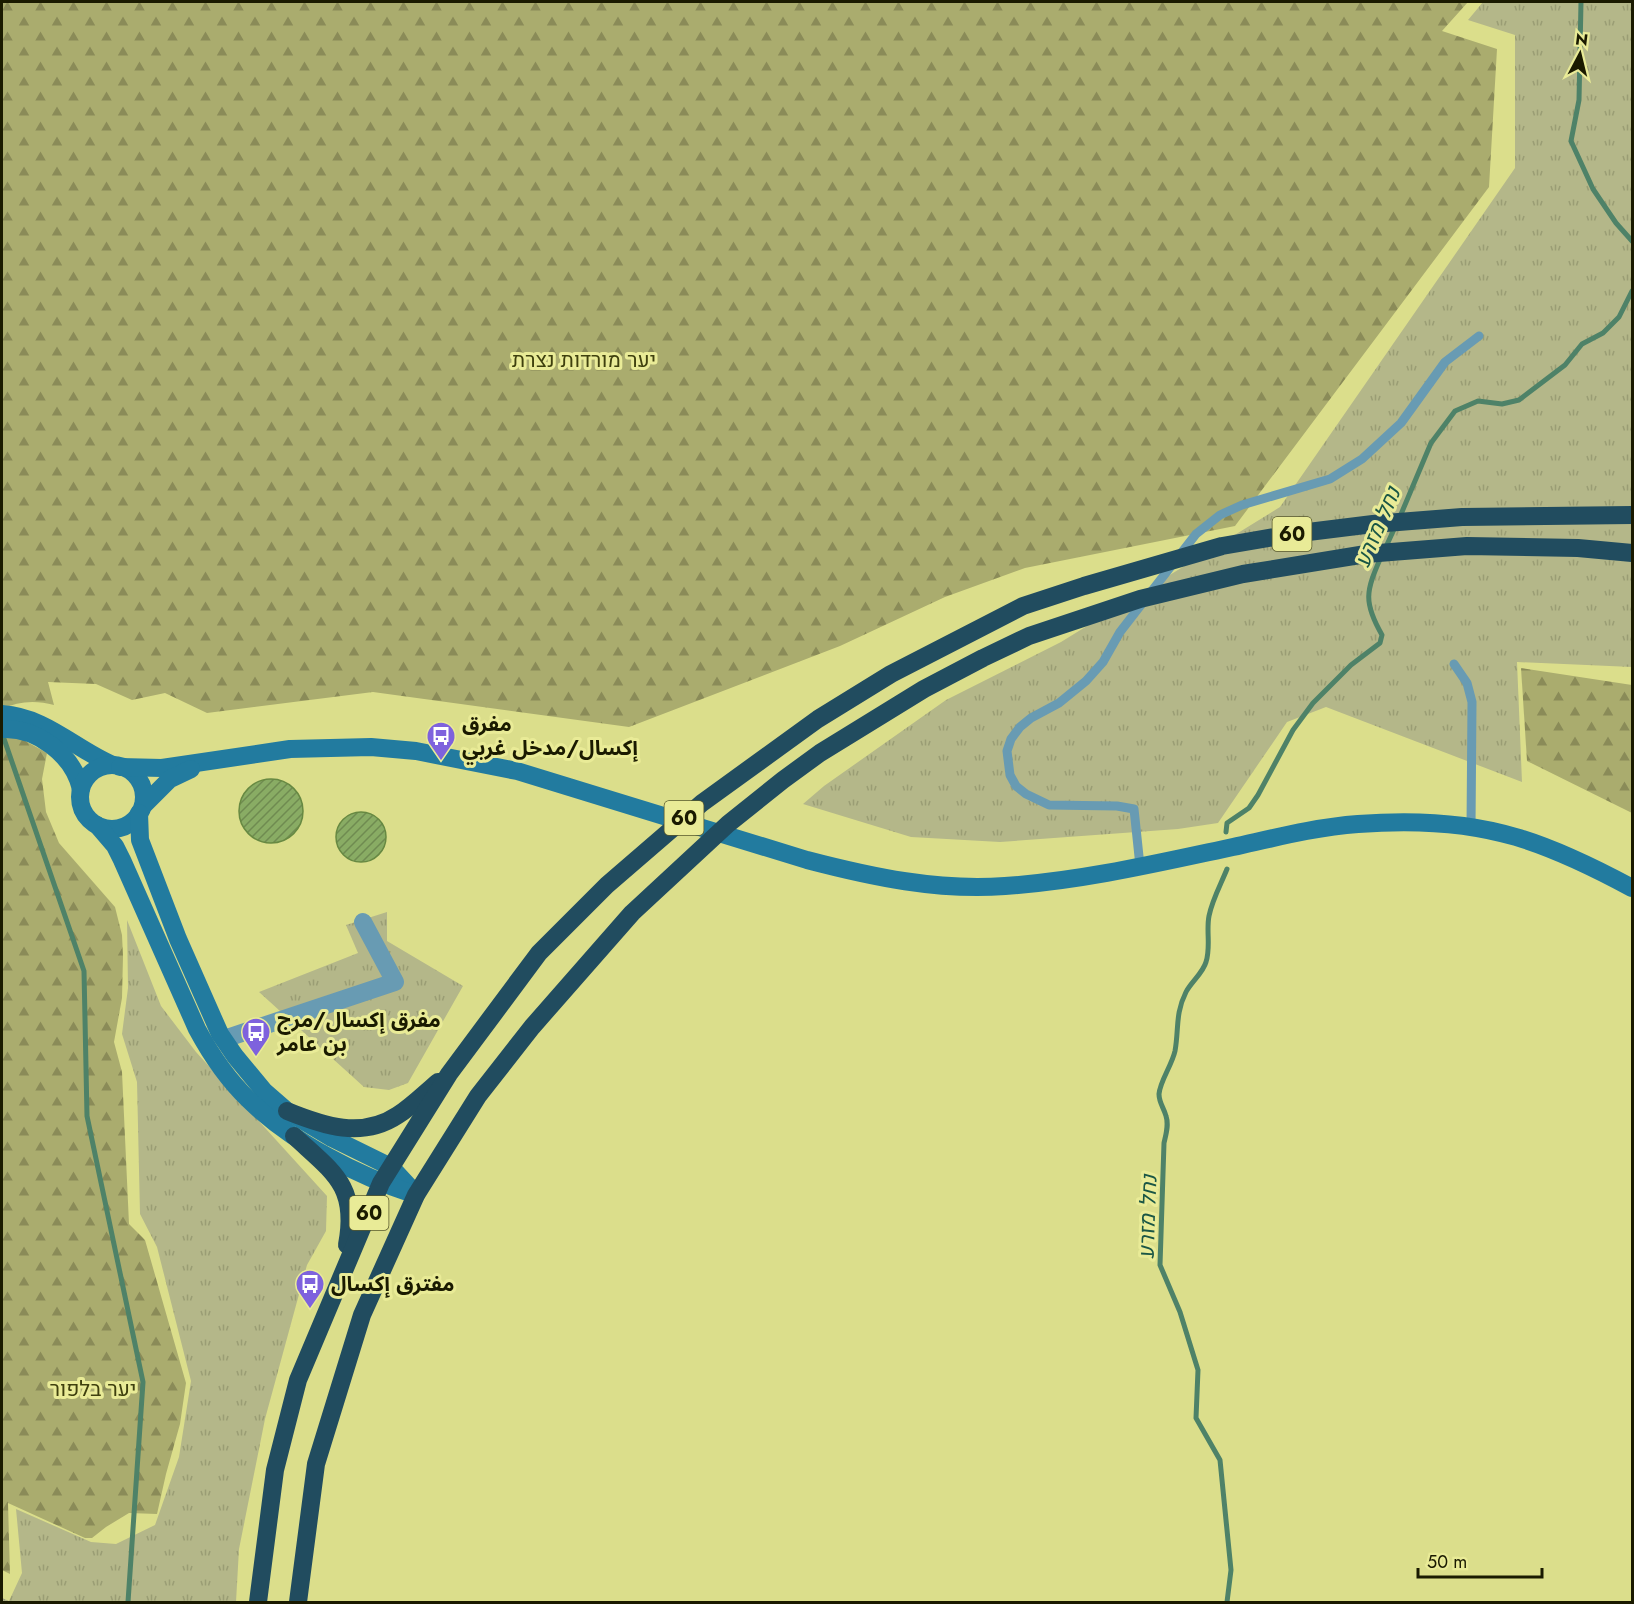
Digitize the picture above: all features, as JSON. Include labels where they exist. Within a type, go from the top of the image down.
[{"type":"highway","name":"60","points":[[258,1602],[275,1470],[295,1392],[381,1183],[449,1074],[539,953],[608,885],[702,803],[818,719],[891,674],[1023,606],[1084,586],[1222,546],[1373,524],[1462,517],[1632,515]]},
{"type":"highway","name":"60","points":[[298,1602],[316,1464],[362,1315],[416,1194],[478,1096],[532,1027],[632,912],[728,824],[783,780],[820,753],[914,695],[983,658],[1029,636],[1140,599],[1243,574],[1365,554],[1467,546],[1578,548],[1632,553]]},
{"type":"highway","points":[[287,1111],[331,1126],[363,1129],[381,1124],[398,1115],[449,1074]]},
{"type":"highway","points":[[294,1136],[339,1179],[351,1209],[351,1223],[342,1276]]},
{"type":"main road","points":[[2,714],[43,724],[89,754],[135,775],[144,795],[140,840],[145,856],[177,939],[224,1039],[250,1077],[287,1111],[332,1138],[391,1167],[416,1194]]},
{"type":"main road","points":[[2,729],[21,730],[47,742],[73,768],[79,778],[81,805],[85,814],[115,846],[187,1008],[209,1051],[247,1099],[294,1136],[381,1183],[416,1194]]},
{"type":"main road","points":[[81,789],[87,777],[94,770],[105,766],[162,768],[290,749],[371,747],[416,751],[517,771],[807,860],[861,873],[931,885],[1004,886],[1140,866],[1356,824],[1421,823],[1471,828],[1515,837],[1580,861],[1632,888]]},
{"type":"main road","points":[[97,825],[110,829],[130,824],[170,779],[218,760]]},
{"type":"street","points":[[224,1039],[395,982],[363,922]]},
{"type":"lane","points":[[1140,866],[1134,809],[1117,806],[1049,805],[1026,794],[1016,786],[1007,764],[1007,751],[1011,739],[1031,718],[1059,703],[1086,681],[1103,662],[1120,632],[1196,534],[1220,515],[1242,505],[1329,479],[1362,459],[1401,423],[1445,362],[1479,336]]},
{"type":"lane","points":[[1454,664],[1467,683],[1472,702],[1471,828]]},
{"type":"green space","name":"יער מורדות נצרת","points":[[2,2],[1468,2],[1442,31],[1497,49],[1489,187],[1235,526],[1025,568],[945,597],[840,646],[629,727],[373,692],[207,713],[165,693],[132,700],[96,684],[48,682],[54,705],[27,702],[2,709]]},
{"type":"green space","points":[[1483,2],[1632,2],[1632,667],[1517,662],[1522,782],[1326,707],[1287,722],[1218,823],[1178,829],[1000,842],[911,837],[803,804],[824,786],[946,700],[1061,642],[1280,507],[1515,168],[1515,35],[1468,20]]},
{"type":"green space","points":[[1521,668],[1632,685],[1632,813],[1527,761]]},
{"type":"green space","name":"יער בלפור","points":[[2,728],[47,753],[42,779],[46,812],[59,843],[115,907],[122,935],[123,956],[122,998],[114,1042],[122,1072],[129,1224],[145,1240],[186,1383],[180,1424],[157,1514],[129,1513],[92,1538],[85,1538],[8,1503],[10,1574],[2,1570]]},
{"type":"green space","points":[[387,912],[387,941],[463,986],[408,1083],[389,1090],[364,1087],[259,992],[358,953],[346,925]]},
{"type":"green space","points":[[127,920],[161,1006],[196,1052],[327,1196],[326,1231],[307,1265],[265,1419],[239,1549],[236,1602],[2,1602],[2,1598],[9,1601],[22,1573],[16,1509],[91,1542],[116,1544],[155,1525],[179,1457],[191,1381],[157,1247],[140,1214],[137,1082],[122,1034],[128,988]]},
{"type":"building","points":[[271,779],[283,781],[294,788],[301,799],[303,811],[301,823],[294,834],[283,841],[271,843],[259,841],[248,834],[241,823],[239,811],[241,799],[248,788],[259,781]]},
{"type":"building","points":[[361,812],[370,814],[381,823],[386,837],[384,846],[375,857],[361,862],[352,860],[341,851],[336,837],[338,828],[347,817]]},
{"type":"waterway","name":"נחל מזרע","points":[[1581,2],[1579,100],[1571,141],[1593,189],[1616,223],[1632,241]]},
{"type":"waterway","name":"נחל מזרע","points":[[1399,519],[1431,443],[1455,411],[1478,401],[1502,404],[1519,400],[1565,365],[1582,344],[1603,333],[1619,317],[1632,291]]},
{"type":"waterway","name":"נחל מזרע","points":[[1385,549],[1395,527]]},
{"type":"waterway","name":"נחל מזרע","points":[[1226,832],[1227,823],[1249,808],[1258,795],[1293,730],[1313,703],[1351,665],[1380,643],[1382,635],[1372,614],[1369,596],[1372,579],[1381,557]]},
{"type":"waterway","points":[[2,733],[84,971],[87,1116],[143,1382],[128,1602]]},
{"type":"waterway","name":"נחל מזרע","points":[[1227,869],[1209,916],[1206,962],[1188,988],[1183,1000],[1175,1051],[1159,1094],[1167,1123],[1164,1143],[1160,1265],[1180,1312],[1198,1370],[1196,1418],[1220,1460],[1231,1570],[1227,1602]]},
{"type":"place","name":"مفرق إكسال/مدخل غربي","points":[[441,762]]},
{"type":"place","name":"مفرق إكسال/مرج بن عامر","points":[[256,1058]]},
{"type":"place","name":"مفترق إكسال","points":[[310,1310]]}]
